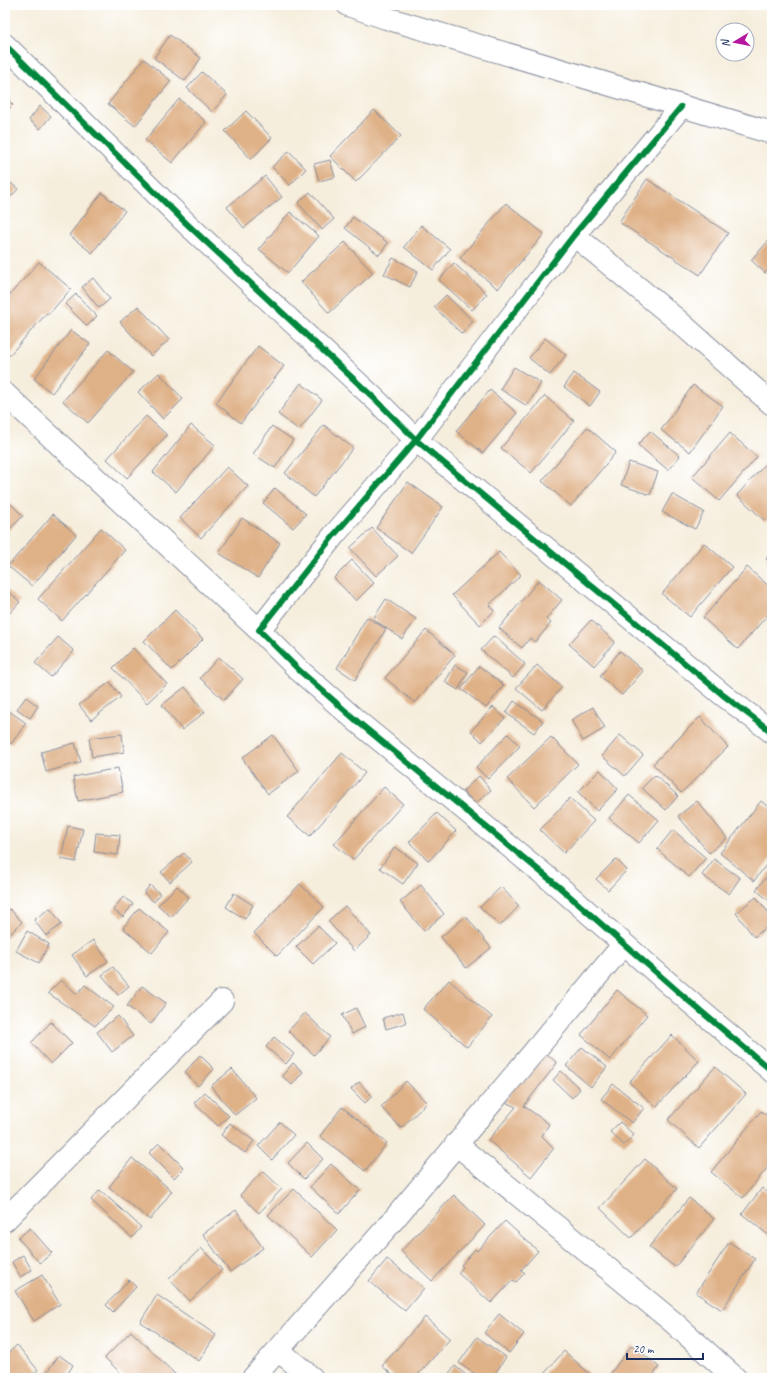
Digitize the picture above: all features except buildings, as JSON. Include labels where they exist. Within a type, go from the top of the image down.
[{"type":"street","points":[[348,5],[386,18],[681,107],[772,132]]},
{"type":"street","points":[[5,45],[187,224],[376,399],[416,440],[717,690],[772,732]]},
{"type":"street","points":[[260,630],[329,541],[416,440],[574,235],[681,107]]},
{"type":"street","points":[[574,235],[676,319],[772,404]]},
{"type":"street","points":[[5,394],[260,630],[300,671],[358,722],[558,886],[624,944],[771,1067]]},
{"type":"street","points":[[254,1378],[390,1224],[624,944]]},
{"type":"street","points":[[5,1220],[222,1001]]},
{"type":"street","points":[[456,1144],[674,1322],[735,1378]]},
{"type":"street","points":[[278,1350],[312,1378]]},
{"type":"cycle path","points":[[5,45],[187,224],[375,399],[416,440],[723,695],[772,732]]},
{"type":"cycle path","points":[[681,107],[574,235],[416,440],[334,535],[259,630],[300,671],[358,722],[558,886],[690,1002],[772,1071]]}]
